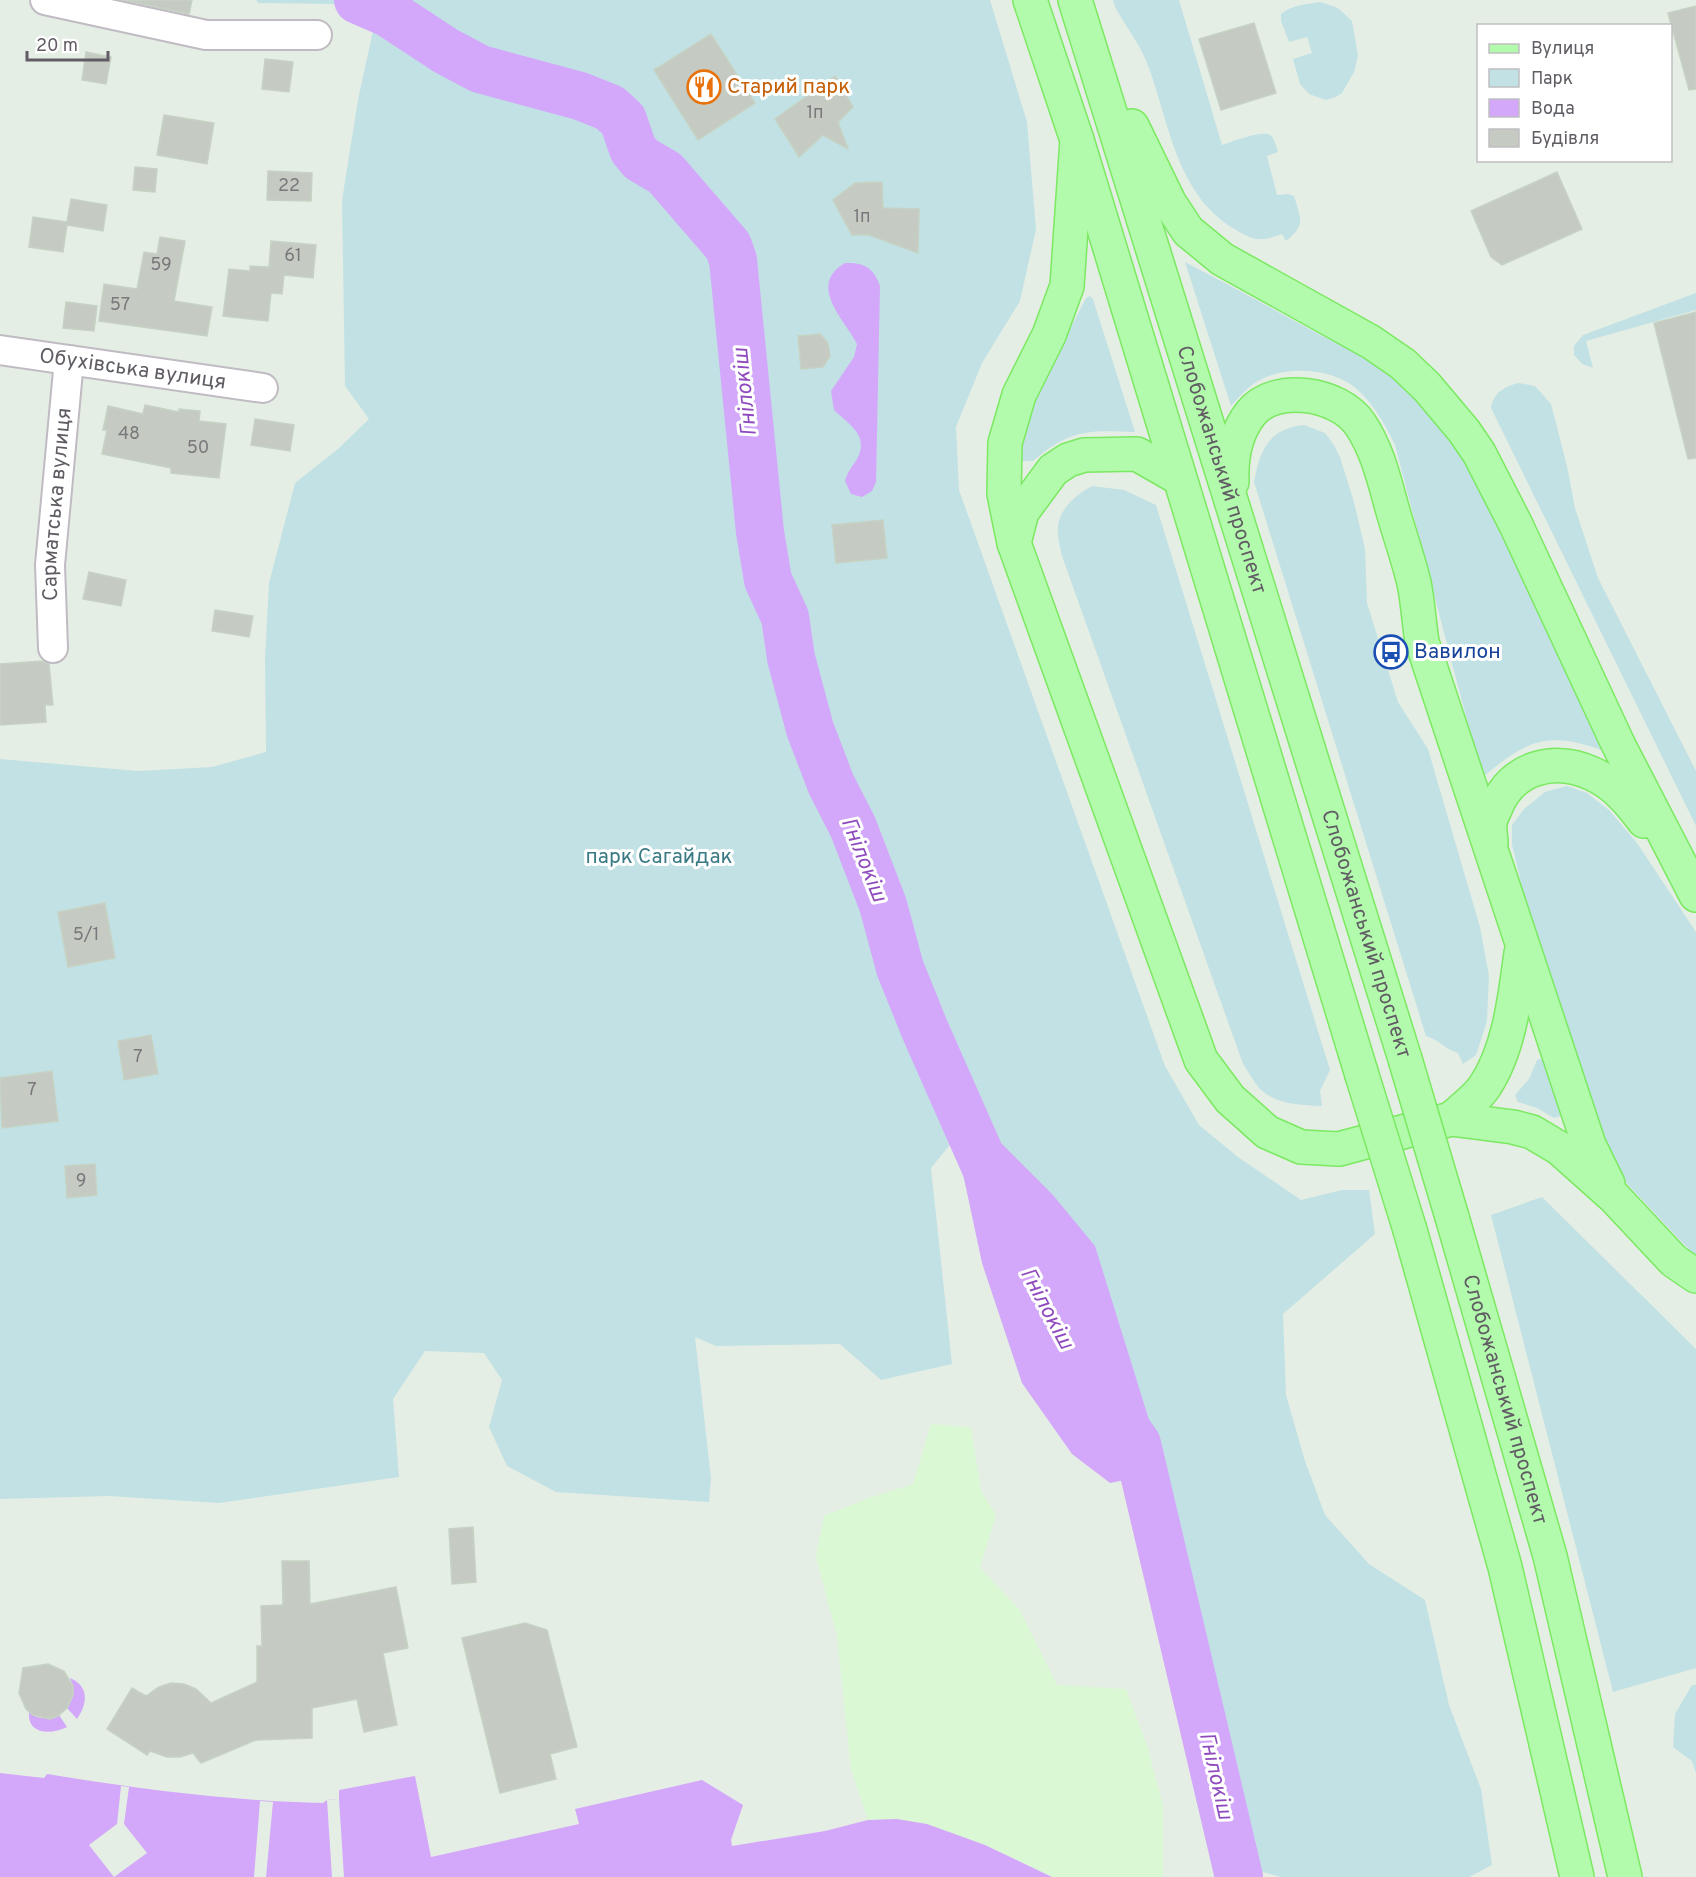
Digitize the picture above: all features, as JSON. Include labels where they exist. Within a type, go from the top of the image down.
[{"type":"main road","name":"Слобожанський проспект","points":[[1030,0],[1077,140],[1410,1230],[1505,1567],[1577,1877]]},
{"type":"main road","name":"Слобожанський проспект","points":[[1078,10],[1405,1059],[1452,1217],[1550,1556],[1625,1877]]},
{"type":"main road","points":[[1078,10],[1154,173],[1188,231],[1222,259],[1371,342],[1402,364],[1427,387],[1464,431],[1479,453],[1516,525],[1619,746],[1691,886]]},
{"type":"main road","points":[[1077,140],[1067,286],[1049,335],[1019,394],[1005,443],[1004,494],[1014,543],[1201,1060],[1230,1099],[1267,1132],[1301,1147],[1339,1149],[1451,1119],[1514,1127],[1532,1132],[1559,1148],[1614,1197],[1674,1262],[1696,1276]]},
{"type":"main road","points":[[1234,508],[1232,472],[1235,439],[1251,412],[1270,398],[1295,395],[1321,397],[1344,408],[1358,421],[1372,444],[1414,584],[1422,642],[1590,1145],[1614,1197]]},
{"type":"main road","points":[[1014,543],[1022,513],[1048,476],[1068,460],[1101,453],[1137,454],[1179,478]]},
{"type":"main road","points":[[1492,852],[1490,824],[1500,797],[1512,781],[1530,770],[1547,765],[1565,765],[1592,773],[1616,788],[1636,810],[1691,886]]},
{"type":"main road","points":[[1451,1119],[1484,1087],[1501,1051],[1512,1015],[1522,945]]},
{"type":"street","points":[[45,0],[206,35],[317,35]]},
{"type":"street","name":"Обухівська вулиця","points":[[0,350],[263,388]]},
{"type":"street","name":"Сарматська вулиця","points":[[53,648],[50,565],[69,360]]},
{"type":"green space","name":"парк Сагайдак","points":[[256,0],[990,0],[1027,122],[1036,229],[1020,301],[982,363],[956,427],[959,490],[1165,1066],[1199,1125],[1238,1157],[1301,1200],[1342,1190],[1369,1190],[1375,1234],[1283,1314],[1286,1395],[1305,1461],[1325,1515],[1369,1564],[1425,1600],[1449,1705],[1481,1789],[1492,1865],[1469,1877],[1281,1877],[1259,1871],[1232,1773],[1160,1473],[1154,1436],[1124,1344],[967,1124],[931,1168],[952,1364],[881,1380],[840,1344],[716,1346],[695,1337],[711,1478],[709,1502],[556,1492],[507,1466],[489,1427],[502,1380],[484,1353],[425,1351],[393,1399],[399,1477],[219,1503],[109,1496],[0,1499],[0,759],[138,771],[212,767],[266,752],[265,658],[269,583],[295,483],[338,449],[369,419],[345,386],[342,200],[358,100],[375,21],[338,4],[258,3]]},
{"type":"green space","points":[[1113,0],[1179,0],[1222,145],[1260,134],[1270,135],[1274,140],[1278,152],[1267,156],[1277,195],[1294,196],[1300,216],[1297,230],[1286,241],[1282,234],[1267,239],[1256,239],[1245,235],[1213,212],[1198,195],[1177,155],[1146,60]]},
{"type":"green space","points":[[1321,2],[1338,8],[1352,21],[1358,56],[1354,72],[1342,93],[1326,100],[1309,94],[1300,84],[1293,59],[1312,53],[1307,37],[1289,42],[1281,21],[1281,14],[1290,9]]},
{"type":"green space","points":[[1185,262],[1371,363],[1394,379],[1425,407],[1459,452],[1487,500],[1607,746],[1601,750],[1565,741],[1537,743],[1511,756],[1482,778],[1395,445],[1375,409],[1359,391],[1338,378],[1326,374],[1299,371],[1273,375],[1257,381],[1231,406]]},
{"type":"green space","points":[[1696,293],[1696,310],[1586,341],[1593,368],[1582,364],[1574,355],[1574,346],[1583,335]]},
{"type":"green space","points":[[1090,296],[1093,299],[1135,432],[1105,431],[1069,437],[1046,450],[1033,461],[1020,461],[1024,417],[1086,298]]},
{"type":"green space","points":[[1519,383],[1535,386],[1551,404],[1575,508],[1598,578],[1696,771],[1696,826],[1491,408],[1494,398],[1500,391]]},
{"type":"green space","points":[[1304,425],[1325,433],[1340,457],[1365,549],[1367,603],[1398,702],[1428,749],[1480,927],[1489,976],[1487,1021],[1476,1055],[1463,1064],[1458,1053],[1426,1036],[1254,482],[1259,460],[1274,436],[1292,427]]},
{"type":"green space","points":[[1092,486],[1124,490],[1156,505],[1330,1070],[1320,1091],[1322,1106],[1289,1103],[1273,1098],[1259,1088],[1243,1064],[1062,556],[1058,530],[1059,519],[1075,497]]},
{"type":"green space","points":[[1567,786],[1587,793],[1609,810],[1637,843],[1696,932],[1696,1257],[1617,1173],[1594,1123],[1533,932],[1512,845],[1512,825],[1524,809],[1545,792]]},
{"type":"green space","points":[[1543,1058],[1561,1116],[1554,1118],[1537,1108],[1518,1102],[1515,1095],[1529,1079],[1537,1060]]},
{"type":"green space","points":[[1542,1197],[1696,1349],[1696,1668],[1613,1692],[1491,1215]]},
{"type":"green space","points":[[1692,1685],[1696,1685],[1696,1773],[1692,1761],[1673,1747],[1675,1714]]},
{"type":"sand","points":[[931,1424],[971,1427],[981,1491],[996,1515],[980,1568],[1019,1609],[1057,1685],[1126,1689],[1147,1746],[1163,1806],[1163,1877],[1052,1877],[985,1845],[897,1819],[868,1820],[851,1770],[837,1636],[816,1557],[824,1516],[913,1484]]},
{"type":"water","points":[[845,263],[867,267],[875,275],[880,286],[876,482],[872,491],[862,497],[851,494],[845,481],[857,459],[861,443],[856,431],[834,410],[831,391],[854,357],[857,344],[837,313],[829,292],[829,281],[834,272]]},
{"type":"water","points":[[967,1123],[1002,1144],[1053,1195],[1095,1246],[1154,1436],[1160,1473],[1110,1483],[1072,1454],[1022,1383],[982,1263],[959,1155]]},
{"type":"water","points":[[70,1678],[81,1686],[85,1696],[81,1713],[77,1719],[67,1708],[73,1693]]},
{"type":"water","points":[[29,1712],[43,1718],[59,1715],[67,1727],[61,1730],[41,1731],[32,1725]]},
{"type":"water","points":[[0,1773],[44,1778],[47,1774],[219,1797],[323,1803],[327,1800],[339,1799],[339,1790],[415,1776],[431,1857],[579,1824],[575,1809],[702,1780],[743,1805],[731,1840],[732,1846],[825,1831],[868,1820],[897,1819],[927,1824],[985,1845],[1052,1877],[0,1877]]},
{"type":"pier","points":[[121,1786],[129,1787],[124,1824],[147,1853],[114,1877],[89,1845],[117,1824]]},
{"type":"pier","points":[[339,1799],[344,1877],[332,1877],[327,1800]]},
{"type":"pier","points":[[260,1801],[273,1802],[266,1877],[254,1877]]},
{"type":"building","points":[[123,0],[192,0],[189,14]]},
{"type":"building","points":[[1696,6],[1696,89],[1689,90],[1668,13]]},
{"type":"building","points":[[1254,23],[1276,93],[1221,110],[1199,39]]},
{"type":"building","name":"Старий парк","points":[[711,34],[755,103],[698,140],[654,70]]},
{"type":"building","points":[[86,52],[111,57],[106,84],[82,80]]},
{"type":"building","points":[[265,59],[293,62],[289,92],[262,89]]},
{"type":"building","name":"Старий парк","points":[[835,76],[853,107],[838,122],[848,149],[823,135],[799,157],[775,119]]},
{"type":"building","points":[[164,115],[214,123],[207,164],[157,155]]},
{"type":"building","points":[[135,167],[157,169],[155,192],[133,190]]},
{"type":"building","points":[[268,171],[312,173],[311,201],[267,200]]},
{"type":"building","points":[[1557,172],[1582,229],[1502,265],[1491,257],[1471,211]]},
{"type":"building","points":[[882,182],[883,208],[919,209],[918,253],[869,235],[852,235],[833,200],[855,183]]},
{"type":"building","points":[[71,199],[107,205],[103,231],[67,225],[63,252],[29,247],[33,217],[67,222]]},
{"type":"building","points":[[160,237],[185,241],[174,301],[212,307],[207,336],[99,321],[104,284],[137,289],[144,252],[157,254]]},
{"type":"building","points":[[271,241],[316,245],[313,278],[284,275],[282,294],[271,293],[268,321],[223,316],[229,269],[250,271],[250,266],[269,267]]},
{"type":"building","points":[[66,302],[97,306],[94,331],[63,328]]},
{"type":"building","points":[[1696,312],[1696,458],[1688,459],[1654,323]]},
{"type":"building","points":[[820,334],[828,343],[830,356],[823,367],[801,369],[798,336]]},
{"type":"building","points":[[145,405],[179,412],[179,409],[200,411],[199,421],[226,424],[219,478],[171,473],[171,468],[102,454],[107,430],[103,430],[108,406],[143,414]]},
{"type":"building","points":[[255,419],[294,425],[290,451],[251,445]]},
{"type":"building","points":[[883,520],[887,558],[836,563],[832,525]]},
{"type":"building","points":[[89,572],[126,580],[121,606],[83,599]]},
{"type":"building","points":[[215,610],[253,616],[249,637],[212,631]]},
{"type":"building","points":[[43,661],[49,664],[53,705],[45,705],[46,722],[0,725],[0,664]]},
{"type":"building","points":[[105,903],[115,958],[68,967],[58,912]]},
{"type":"building","points":[[151,1035],[158,1074],[124,1080],[118,1041]]},
{"type":"building","points":[[52,1071],[58,1121],[2,1128],[0,1078]]},
{"type":"building","points":[[95,1164],[97,1195],[67,1198],[65,1166]]},
{"type":"building","points":[[473,1527],[476,1582],[452,1584],[449,1529]]},
{"type":"building","points":[[282,1561],[309,1561],[310,1604],[396,1587],[408,1648],[383,1653],[397,1725],[364,1732],[357,1699],[312,1708],[312,1738],[256,1740],[201,1763],[193,1753],[180,1757],[167,1757],[150,1751],[147,1755],[107,1729],[132,1688],[146,1696],[159,1687],[171,1683],[184,1684],[196,1689],[211,1703],[257,1682],[257,1646],[262,1646],[261,1606],[283,1605]]},
{"type":"building","points":[[525,1623],[547,1630],[577,1747],[550,1754],[556,1779],[500,1793],[462,1638]]},
{"type":"building","points":[[48,1664],[64,1671],[73,1686],[73,1695],[67,1708],[58,1716],[50,1719],[33,1715],[26,1709],[19,1693],[23,1668]]},
{"type":"waterway","name":"Гнілокіш","points":[[358,0],[388,13],[446,51],[480,69],[580,96],[610,108],[623,120],[633,149],[641,159],[665,173],[728,246],[733,260],[760,532],[768,580],[785,617],[791,658],[810,729],[831,784],[853,827],[883,905],[900,968],[993,1184]]},
{"type":"waterway","name":"Гнілокіш","points":[[1118,1417],[1137,1444],[1239,1877]]},
{"type":"place","name":"Старий парк","points":[[704,87]]},
{"type":"place","name":"Вавилон","points":[[1391,652]]}]
